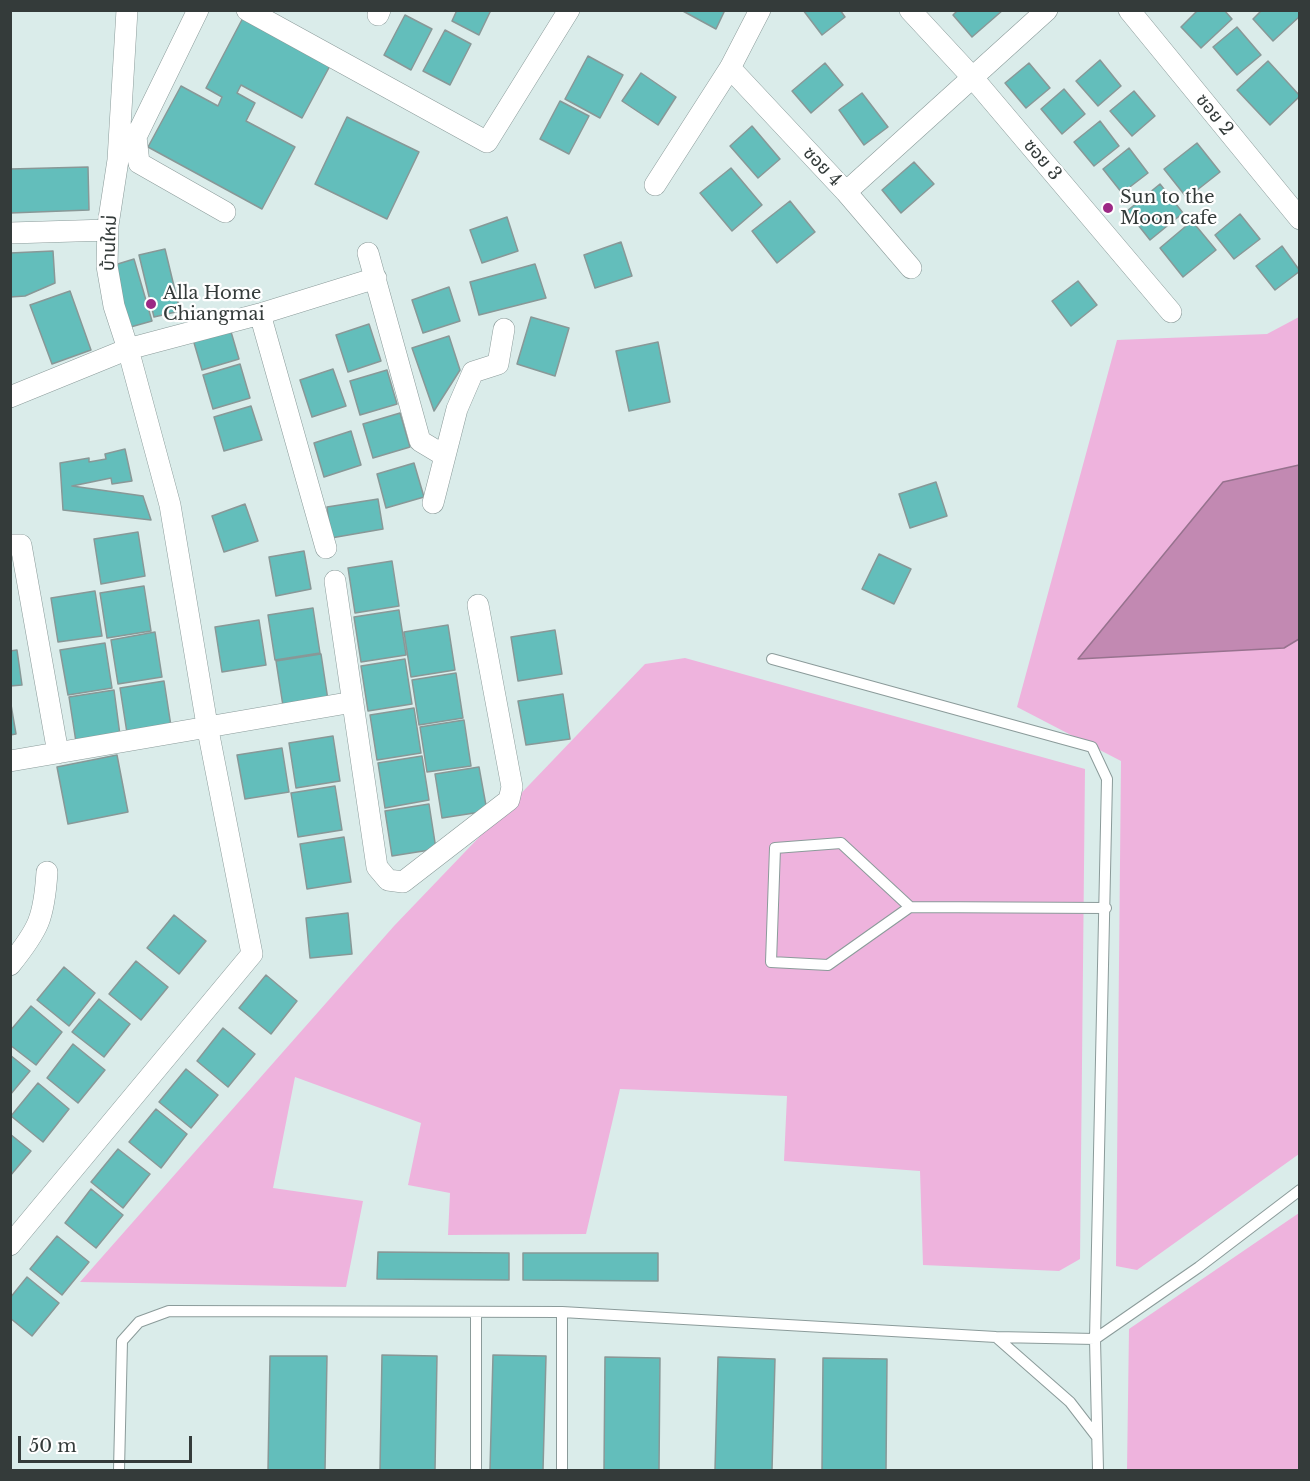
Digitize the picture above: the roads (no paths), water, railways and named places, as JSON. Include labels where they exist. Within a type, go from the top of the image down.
[{"type":"street","name":"บ้านใหม่","points":[[10,1245],[252,954],[207,725],[170,505],[128,349],[114,306],[107,266],[108,230],[118,160],[127,10]]},
{"type":"street","points":[[198,10],[136,136],[139,162],[225,212]]},
{"type":"street","points":[[247,10],[487,142],[568,10]]},
{"type":"street","points":[[655,185],[730,68],[760,10]]},
{"type":"street","name":"ซอย 3","points":[[910,10],[973,78],[1171,312]]},
{"type":"street","points":[[846,192],[1047,10]]},
{"type":"street","name":"ซอย 2","points":[[1129,10],[1299,219]]},
{"type":"street","name":"ซอย 4","points":[[730,68],[846,192],[911,268]]},
{"type":"street","points":[[10,234],[108,230]]},
{"type":"street","points":[[368,253],[420,441],[445,456]]},
{"type":"street","points":[[10,397],[128,349],[260,314],[376,278]]},
{"type":"street","points":[[260,314],[326,548]]},
{"type":"street","points":[[433,502],[457,409],[473,372],[498,364],[504,329]]},
{"type":"street","points":[[10,545],[21,545],[58,753]]},
{"type":"street","points":[[335,581],[377,867],[388,880],[403,882],[509,800],[512,787],[478,605]]},
{"type":"street","points":[[10,761],[207,725],[353,702]]},
{"type":"street","points":[[10,965],[38,927],[45,909],[47,872]]},
{"type":"lane","points":[[772,659],[1092,747],[1107,779],[1095,1339],[1098,1470]]},
{"type":"lane","points":[[910,907],[841,843],[775,848],[771,962],[828,965],[910,907],[1106,908]]},
{"type":"lane","points":[[119,1470],[122,1341],[139,1323],[169,1311],[562,1312],[996,1337],[1095,1339],[1199,1267],[1299,1190]]},
{"type":"lane","points":[[562,1312],[562,1470]]},
{"type":"lane","points":[[476,1313],[476,1470]]},
{"type":"lane","points":[[996,1337],[1070,1402],[1097,1437]]},
{"type":"place","name":"Sun to the Moon cafe","points":[[1108,208]]},
{"type":"place","name":"Alla Home Chiangmai","points":[[151,304]]}]
